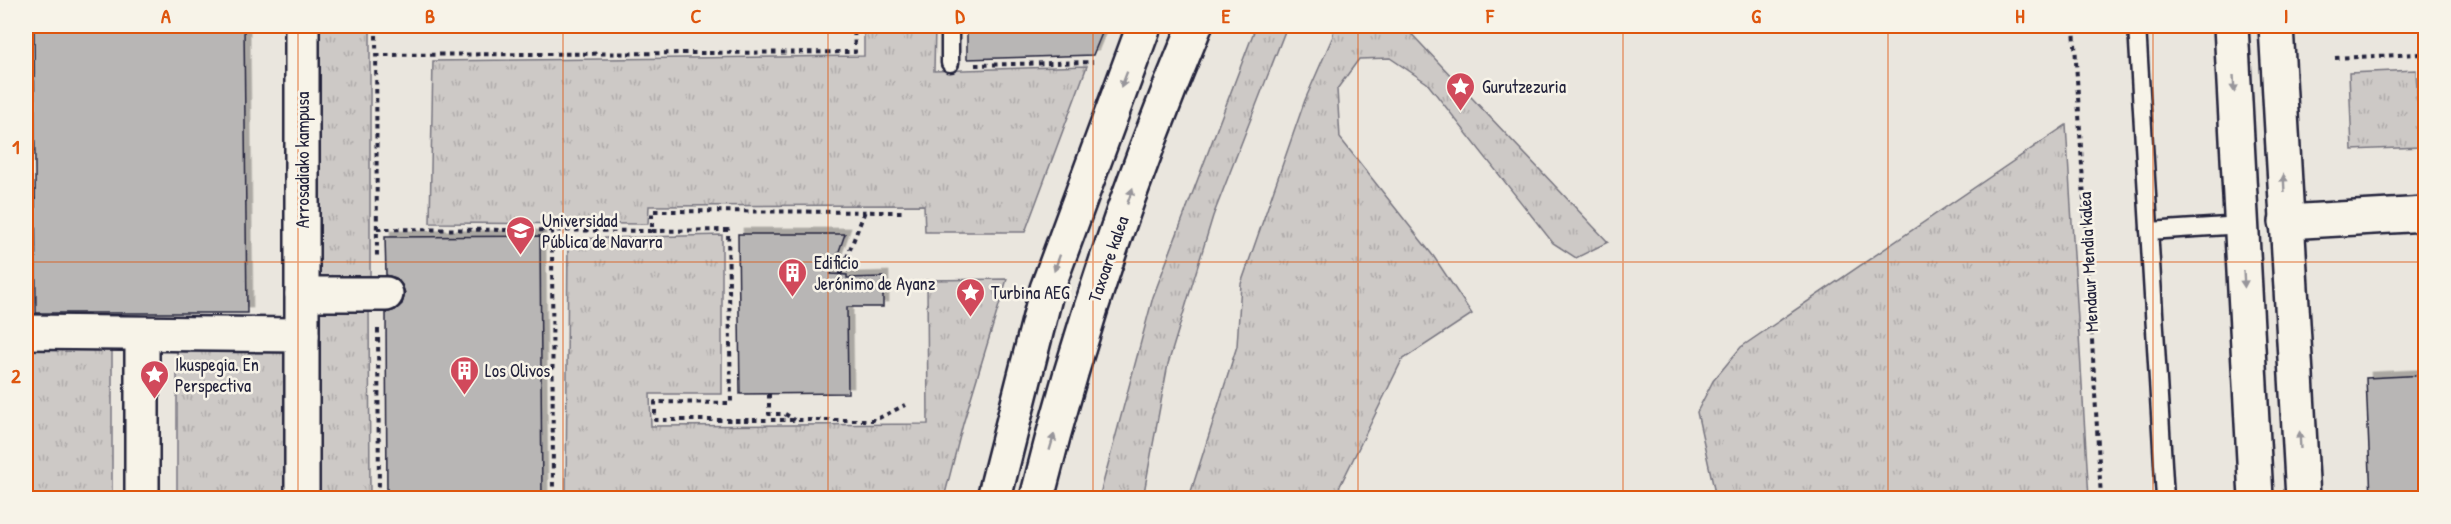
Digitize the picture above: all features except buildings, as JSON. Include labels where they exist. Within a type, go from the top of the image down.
[{"type":"street","name":"Arrosadiako kampusa","points":[[302,26],[302,498]]},
{"type":"street","points":[[994,498],[1047,289],[1144,26]]},
{"type":"street","name":"Taxoare kalea","points":[[1037,498],[1084,331],[1162,104],[1195,26]]},
{"type":"street","points":[[2231,26],[2256,498]]},
{"type":"street","points":[[2276,26],[2303,498]]},
{"type":"street","points":[[2286,222],[2426,214]]},
{"type":"street","points":[[302,294],[382,294]]},
{"type":"street","points":[[26,332],[302,335]]},
{"type":"street","points":[[142,334],[142,498]]},
{"type":"lane","points":[[950,26],[957,64]]},
{"type":"lane","points":[[2137,26],[2165,498]]},
{"type":"lane","points":[[2149,231],[2242,225]]},
{"type":"path","points":[[376,26],[377,229],[382,294],[379,498]]},
{"type":"path","points":[[376,55],[855,52],[854,26]]},
{"type":"path","name":"Mendaur Mendia kalea","points":[[2074,26],[2101,498]]},
{"type":"path","points":[[2335,58],[2419,54],[2426,59]]},
{"type":"path","points":[[957,64],[1096,63]]},
{"type":"path","points":[[840,275],[865,211]]},
{"type":"path","points":[[652,231],[652,212],[903,212]]},
{"type":"path","points":[[377,229],[728,230],[731,403],[655,402],[655,420],[875,420],[905,405]]},
{"type":"path","points":[[552,230],[553,498]]},
{"type":"path","points":[[769,394],[769,414],[785,414],[795,420]]},
{"type":"green space","points":[[318,26],[370,26],[370,282],[318,282]]},
{"type":"green space","points":[[864,26],[935,26],[934,71],[1087,66],[1025,232],[925,232],[924,205],[649,206],[648,224],[430,223],[433,61],[864,56]]},
{"type":"green space","points":[[1256,26],[1287,26],[1213,216],[1168,364],[1143,498],[1099,498],[1153,297]]},
{"type":"green space","points":[[1334,26],[1404,26],[1608,242],[1576,258],[1553,243],[1427,83],[1390,58],[1359,59],[1337,89],[1340,138],[1434,257],[1472,314],[1402,360],[1334,498],[1189,498],[1237,346],[1241,284],[1305,100],[1333,36]]},
{"type":"green space","points":[[2416,70],[2420,147],[2352,150],[2349,73]]},
{"type":"green space","points":[[2066,125],[2089,498],[1716,498],[1697,412],[1713,381],[1741,347]]},
{"type":"green space","points":[[722,235],[722,394],[650,394],[651,426],[928,424],[927,280],[1007,279],[963,424],[944,498],[566,498],[568,239]]},
{"type":"green space","points":[[318,302],[369,302],[370,498],[319,498]]},
{"type":"green space","points":[[26,347],[112,347],[112,498],[26,498]]},
{"type":"green space","points":[[177,348],[284,348],[284,498],[177,498]]},
{"type":"place","name":"Gurutzezuria","points":[[1461,112]]},
{"type":"place","name":"Universidad Pública de Navarra","points":[[521,256]]},
{"type":"place","name":"Edificio Jerónimo de Ayanz","points":[[793,298]]},
{"type":"place","name":"Turbina AEG","points":[[970,318]]},
{"type":"place","name":"Los Olivos","points":[[464,396]]},
{"type":"place","name":"Ikuspegia. En Perspectiva","points":[[154,400]]}]
